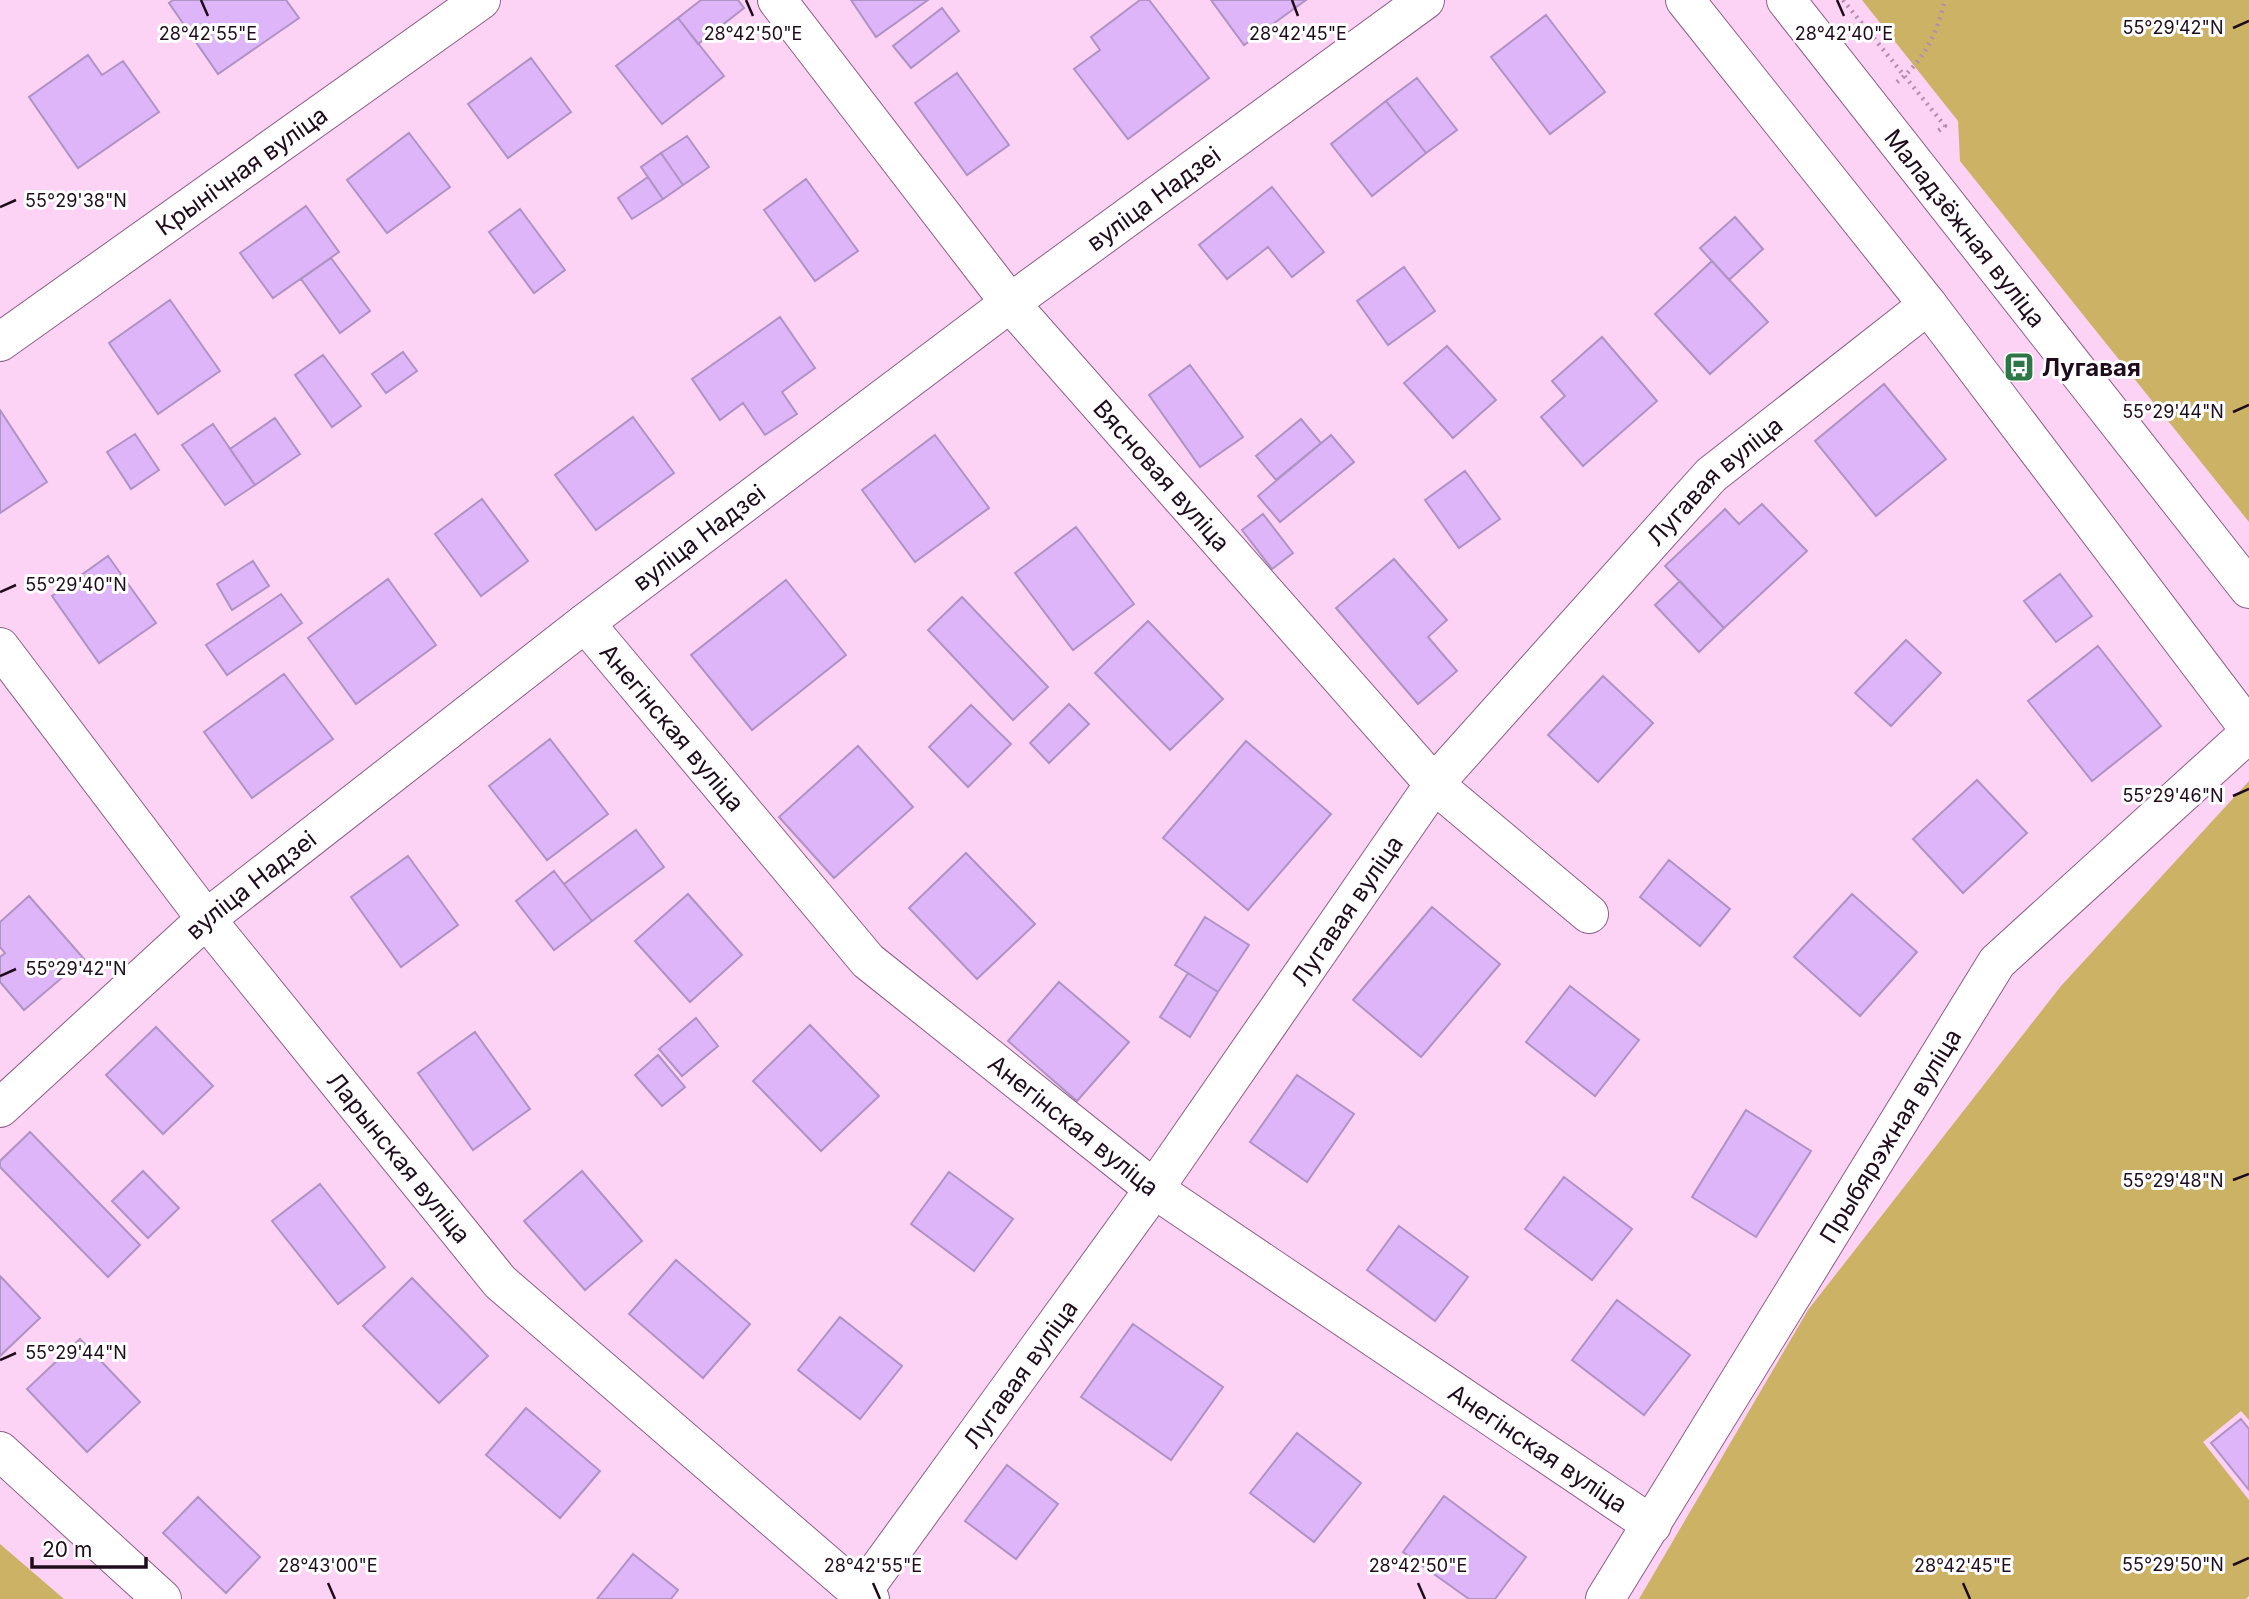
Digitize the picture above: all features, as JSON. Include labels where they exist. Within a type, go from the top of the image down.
[{"type":"street","name":"Крынічная вуліца","points":[[0,342],[481,0]]},
{"type":"street","name":"Вясновая вуліца","points":[[777,0],[1010,303],[1434,784],[1590,914]]},
{"type":"street","name":"вуліца Надзеі","points":[[0,1108],[206,919],[585,623],[1010,303],[1425,0]]},
{"type":"street","points":[[1685,0],[1928,304],[2249,731]]},
{"type":"street","name":"Маладзёжная вуліца","points":[[1786,0],[2249,589]]},
{"type":"street","name":"Лугавая вуліца","points":[[863,1597],[1154,1189],[1434,784],[1711,475],[1928,304]]},
{"type":"street","name":"Анегінская вуліца","points":[[585,623],[868,961],[1154,1189],[1652,1525]]},
{"type":"street","name":"Ларынская вуліца","points":[[0,647],[206,919],[500,1282],[863,1597]]},
{"type":"street","name":"Прыбярэжная вуліца","points":[[1605,1599],[1997,962],[2249,731]]},
{"type":"street","points":[[0,1451],[162,1599]]},
{"type":"path","points":[[1868,104],[1905,76],[1926,52],[1945,0]]},
{"type":"shaded area","points":[[1862,0],[2249,0],[2249,522],[1960,161],[1958,121]]},
{"type":"shaded area","points":[[2249,781],[2249,1420],[2241,1411],[2203,1442],[2249,1500],[2249,1596],[2246,1599],[1639,1599],[1808,1310],[2061,986]]},
{"type":"shaded area","points":[[0,1544],[64,1599],[0,1599]]},
{"type":"building","points":[[173,0],[286,0],[299,18],[218,74],[169,3]]},
{"type":"building","points":[[701,0],[738,0],[744,8],[698,44],[678,18]]},
{"type":"building","points":[[851,0],[928,0],[876,37]]},
{"type":"building","points":[[1140,0],[1149,0],[1209,78],[1128,139],[1074,69],[1100,50],[1091,37]]},
{"type":"building","points":[[1211,0],[1306,0],[1244,45]]},
{"type":"building","points":[[942,8],[959,31],[911,68],[893,46]]},
{"type":"building","points":[[1546,15],[1605,92],[1550,134],[1491,57]]},
{"type":"building","points":[[678,18],[724,76],[662,124],[616,66]]},
{"type":"building","points":[[88,55],[102,75],[123,61],[159,112],[78,168],[29,97]]},
{"type":"building","points":[[531,58],[571,112],[508,158],[468,104]]},
{"type":"building","points":[[957,73],[1009,145],[967,175],[915,103]]},
{"type":"building","points":[[1417,78],[1457,130],[1426,153],[1386,101]]},
{"type":"building","points":[[1386,101],[1426,153],[1372,196],[1331,144]]},
{"type":"building","points":[[409,133],[450,187],[387,233],[347,180]]},
{"type":"building","points":[[687,136],[709,167],[683,185],[661,153]]},
{"type":"building","points":[[661,153],[683,185],[663,199],[641,167]]},
{"type":"building","points":[[648,177],[663,199],[632,219],[618,198]]},
{"type":"building","points":[[806,179],[858,251],[815,281],[764,210]]},
{"type":"building","points":[[1272,187],[1324,252],[1292,277],[1268,247],[1227,279],[1199,245]]},
{"type":"building","points":[[306,206],[339,252],[273,298],[240,253]]},
{"type":"building","points":[[520,209],[565,270],[534,293],[489,232]]},
{"type":"building","points":[[1735,217],[1763,249],[1729,280],[1700,248]]},
{"type":"building","points":[[331,258],[370,311],[340,333],[301,279]]},
{"type":"building","points":[[1712,261],[1768,322],[1710,374],[1655,314]]},
{"type":"building","points":[[1404,267],[1435,311],[1388,345],[1357,301]]},
{"type":"building","points":[[170,300],[220,371],[158,414],[109,343]]},
{"type":"building","points":[[780,317],[815,368],[782,392],[797,414],[765,435],[743,403],[720,420],[692,379]]},
{"type":"building","points":[[1602,337],[1657,401],[1583,466],[1541,417],[1565,396],[1552,381]]},
{"type":"building","points":[[1447,346],[1496,400],[1453,438],[1404,383]]},
{"type":"building","points":[[403,352],[417,371],[386,393],[372,374]]},
{"type":"building","points":[[323,355],[361,406],[332,427],[295,375]]},
{"type":"building","points":[[1190,365],[1243,437],[1200,467],[1149,395]]},
{"type":"building","points":[[1884,384],[1946,459],[1876,516],[1815,441]]},
{"type":"building","points":[[0,410],[47,482],[0,513]]},
{"type":"building","points":[[633,417],[674,473],[596,530],[555,475]]},
{"type":"building","points":[[275,418],[300,454],[255,485],[230,449]]},
{"type":"building","points":[[1301,419],[1321,443],[1276,480],[1256,456]]},
{"type":"building","points":[[213,424],[255,485],[225,505],[182,445]]},
{"type":"building","points":[[135,434],[159,470],[131,489],[107,452]]},
{"type":"building","points":[[935,435],[989,508],[915,562],[862,490]]},
{"type":"building","points":[[1331,435],[1354,462],[1280,522],[1258,496]]},
{"type":"building","points":[[1465,471],[1500,519],[1459,548],[1425,500]]},
{"type":"building","points":[[482,499],[528,561],[481,596],[435,534]]},
{"type":"building","points":[[1762,504],[1807,551],[1724,628],[1665,566],[1725,509],[1739,524]]},
{"type":"building","points":[[1263,514],[1293,553],[1272,569],[1242,530]]},
{"type":"building","points":[[1076,527],[1134,604],[1073,650],[1015,573]]},
{"type":"building","points":[[108,556],[156,623],[99,663],[52,596]]},
{"type":"building","points":[[1394,559],[1447,620],[1428,637],[1457,671],[1418,704],[1336,608]]},
{"type":"building","points":[[253,561],[269,586],[232,610],[217,584]]},
{"type":"building","points":[[2060,574],[2092,616],[2056,642],[2024,601]]},
{"type":"building","points":[[388,579],[436,645],[356,704],[308,638]]},
{"type":"building","points":[[786,580],[846,655],[752,730],[691,655]]},
{"type":"building","points":[[1680,581],[1724,628],[1699,652],[1655,605]]},
{"type":"building","points":[[281,594],[302,623],[227,675],[206,645]]},
{"type":"building","points":[[962,597],[1048,687],[1013,720],[928,630]]},
{"type":"building","points":[[1148,621],[1223,699],[1170,750],[1095,673]]},
{"type":"building","points":[[1906,640],[1941,673],[1891,726],[1855,693]]},
{"type":"building","points":[[2098,646],[2161,726],[2092,781],[2028,701]]},
{"type":"building","points":[[284,674],[333,739],[252,798],[204,732]]},
{"type":"building","points":[[1603,676],[1653,723],[1598,782],[1548,735]]},
{"type":"building","points":[[1069,704],[1089,724],[1049,763],[1030,743]]},
{"type":"building","points":[[971,705],[1011,744],[968,787],[929,747]]},
{"type":"building","points":[[550,739],[608,814],[547,860],[489,786]]},
{"type":"building","points":[[1246,741],[1331,814],[1248,910],[1163,838]]},
{"type":"building","points":[[858,746],[913,807],[834,878],[779,817]]},
{"type":"building","points":[[1977,780],[2027,833],[1963,893],[1913,839]]},
{"type":"building","points":[[636,830],[664,867],[592,921],[564,884]]},
{"type":"building","points":[[966,853],[1035,924],[977,979],[909,908]]},
{"type":"building","points":[[408,856],[458,925],[401,967],[351,897]]},
{"type":"building","points":[[1669,860],[1730,909],[1700,946],[1640,897]]},
{"type":"building","points":[[554,871],[592,921],[554,950],[516,901]]},
{"type":"building","points":[[688,894],[742,955],[690,1002],[635,941]]},
{"type":"building","points":[[1852,894],[1917,952],[1860,1016],[1794,957]]},
{"type":"building","points":[[29,896],[84,959],[24,1010],[0,982],[0,957],[5,953],[0,947],[0,922]]},
{"type":"building","points":[[1432,907],[1500,964],[1421,1057],[1353,1000]]},
{"type":"building","points":[[1205,917],[1249,945],[1218,992],[1175,965]]},
{"type":"building","points":[[1188,973],[1218,992],[1190,1037],[1160,1017]]},
{"type":"building","points":[[1059,982],[1129,1042],[1077,1101],[1008,1041]]},
{"type":"building","points":[[1570,986],[1639,1040],[1595,1096],[1526,1042]]},
{"type":"building","points":[[696,1018],[718,1046],[682,1076],[659,1049]]},
{"type":"building","points":[[810,1025],[879,1096],[821,1151],[753,1081]]},
{"type":"building","points":[[156,1027],[213,1086],[163,1134],[106,1075]]},
{"type":"building","points":[[475,1032],[530,1109],[473,1150],[418,1073]]},
{"type":"building","points":[[658,1055],[685,1087],[662,1106],[635,1075]]},
{"type":"building","points":[[1297,1075],[1354,1114],[1307,1182],[1250,1142]]},
{"type":"building","points":[[1746,1110],[1811,1151],[1756,1237],[1692,1197]]},
{"type":"building","points":[[30,1132],[140,1245],[108,1277],[0,1167],[0,1161]]},
{"type":"building","points":[[143,1171],[179,1208],[148,1238],[112,1201]]},
{"type":"building","points":[[582,1171],[642,1241],[585,1290],[524,1221]]},
{"type":"building","points":[[949,1172],[1013,1219],[974,1271],[911,1224]]},
{"type":"building","points":[[1564,1177],[1632,1229],[1592,1280],[1525,1229]]},
{"type":"building","points":[[320,1184],[385,1267],[338,1304],[272,1221]]},
{"type":"building","points":[[1399,1226],[1468,1277],[1435,1321],[1367,1270]]},
{"type":"building","points":[[676,1260],[750,1324],[703,1378],[629,1314]]},
{"type":"building","points":[[0,1276],[40,1318],[0,1356]]},
{"type":"building","points":[[412,1278],[488,1356],[439,1403],[363,1326]]},
{"type":"building","points":[[1617,1300],[1690,1355],[1644,1415],[1572,1360]]},
{"type":"building","points":[[840,1317],[902,1366],[860,1419],[798,1370]]},
{"type":"building","points":[[1133,1324],[1223,1387],[1171,1460],[1081,1397]]},
{"type":"building","points":[[80,1339],[140,1402],[87,1452],[27,1389]]},
{"type":"building","points":[[526,1408],[600,1471],[560,1518],[486,1455]]},
{"type":"building","points":[[2241,1419],[2249,1429],[2249,1490],[2211,1443]]},
{"type":"building","points":[[1297,1433],[1361,1483],[1314,1542],[1250,1493]]},
{"type":"building","points":[[1007,1465],[1058,1504],[1016,1559],[965,1521]]},
{"type":"building","points":[[1444,1496],[1526,1557],[1495,1599],[1469,1599],[1403,1552]]},
{"type":"building","points":[[198,1497],[260,1557],[226,1593],[163,1533]]},
{"type":"building","points":[[633,1554],[678,1590],[671,1599],[597,1599]]},
{"type":"place","name":"Лугавая","points":[[2019,367]]}]
